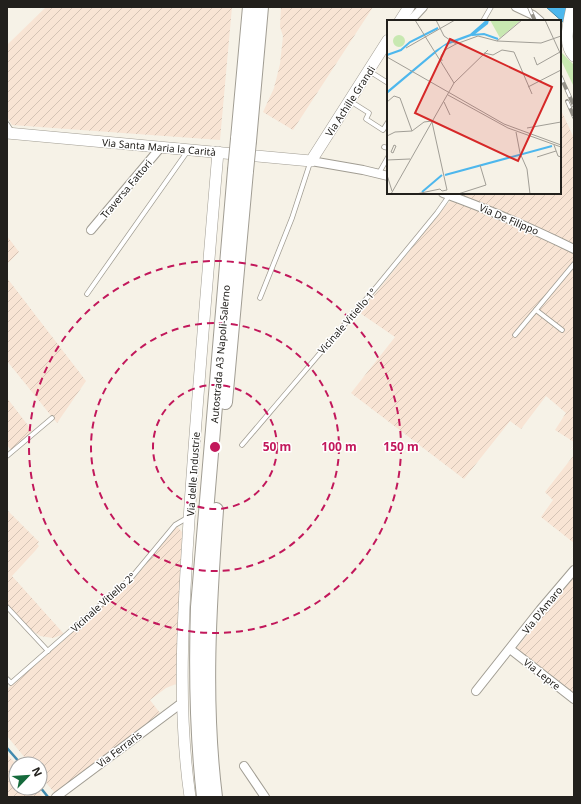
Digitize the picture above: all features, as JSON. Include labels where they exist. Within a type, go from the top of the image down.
[{"type":"highway","name":"Autostrada A3 Napoli-Salerno","points":[[243,140],[250,7]]},
{"type":"highway","name":"Autostrada A3 Napoli-Salerno","points":[[204,797],[196,674],[198,608],[243,140],[261,7]]},
{"type":"highway","name":"Autostrada A3 Napoli-Salerno","points":[[215,797],[212,776],[208,696],[209,609],[240,171]]},
{"type":"street","points":[[406,16],[422,7]]},
{"type":"street","points":[[516,7],[529,13],[539,20]]},
{"type":"street","points":[[567,44],[572,7]]},
{"type":"street","name":"Via Achille Grandi","points":[[311,161],[387,42]]},
{"type":"street","name":"Via Santa Maria la Carità","points":[[9,130],[188,150],[311,161]]},
{"type":"street","name":"Traversa Fattori","points":[[91,230],[161,147]]},
{"type":"street","name":"Via delle Industrie","points":[[190,797],[183,726],[182,639],[204,322],[218,152]]},
{"type":"street","points":[[311,161],[385,174]]},
{"type":"street","name":"Via De Filippo","points":[[446,194],[534,230],[574,249]]},
{"type":"street","name":"Via D'Amaro","points":[[476,692],[540,610],[574,570]]},
{"type":"street","name":"Via Lepre","points":[[510,650],[574,699]]},
{"type":"street","name":"Via Ferraris","points":[[57,796],[183,702]]},
{"type":"street","points":[[244,766],[265,797]]},
{"type":"lane","points":[[484,20],[491,7]]},
{"type":"lane","points":[[368,71],[387,82]]},
{"type":"lane","points":[[350,101],[369,113],[366,119],[383,130],[387,124]]},
{"type":"lane","points":[[87,294],[188,150]]},
{"type":"lane","points":[[260,298],[292,218],[306,171],[311,161]]},
{"type":"lane","points":[[385,174],[387,163]]},
{"type":"lane","name":"Vicinale Vitiello 1°","points":[[242,445],[437,213],[446,194]]},
{"type":"lane","points":[[515,335],[574,264]]},
{"type":"lane","points":[[536,310],[562,330]]},
{"type":"lane","points":[[7,456],[52,418]]},
{"type":"lane","name":"Vicinale Vitiello 2°","points":[[7,679],[11,683],[131,578],[175,525],[190,517]]},
{"type":"lane","points":[[7,608],[48,651]]},
{"type":"shaded area","points":[[46,7],[232,7],[220,140],[12,125],[7,117],[7,45]]},
{"type":"shaded area","points":[[281,7],[373,7],[293,130],[263,112],[274,88],[280,64],[283,36],[280,27]]},
{"type":"shaded area","points":[[561,110],[574,138],[574,442],[555,430],[566,413],[546,396],[521,429],[510,421],[464,479],[351,393],[395,337],[360,313],[447,204],[460,194],[561,194]]},
{"type":"shaded area","points":[[7,236],[19,252],[7,264]]},
{"type":"shaded area","points":[[7,278],[86,381],[57,423],[7,361]]},
{"type":"shaded area","points":[[7,398],[33,432],[11,450],[7,445]]},
{"type":"shaded area","points":[[574,455],[574,543],[541,517],[553,500],[545,492]]},
{"type":"shaded area","points":[[7,510],[39,542],[37,544],[39,546],[12,576],[64,634],[53,638],[40,636],[33,631],[7,604]]},
{"type":"shaded area","points":[[177,526],[182,532],[176,684],[166,688],[150,700],[160,713],[56,794],[48,785],[48,756],[23,756],[7,736],[7,689],[133,580]]},
{"type":"shaded area","points":[[574,576],[574,695],[515,650],[546,612],[544,610]]},
{"type":"shaded area","points":[[7,754],[9,756],[8,796],[43,797],[7,797]]},
{"type":"green space","points":[[561,52],[574,65],[574,87],[561,60]]},
{"type":"water","points":[[546,7],[572,7],[574,9],[574,32]]},
{"type":"waterway","points":[[7,748],[14,756]]},
{"type":"railway","points":[[529,7],[535,20]]},
{"type":"railway","points":[[561,77],[574,106]]},
{"type":"railway","points":[[567,101],[574,117]]}]
